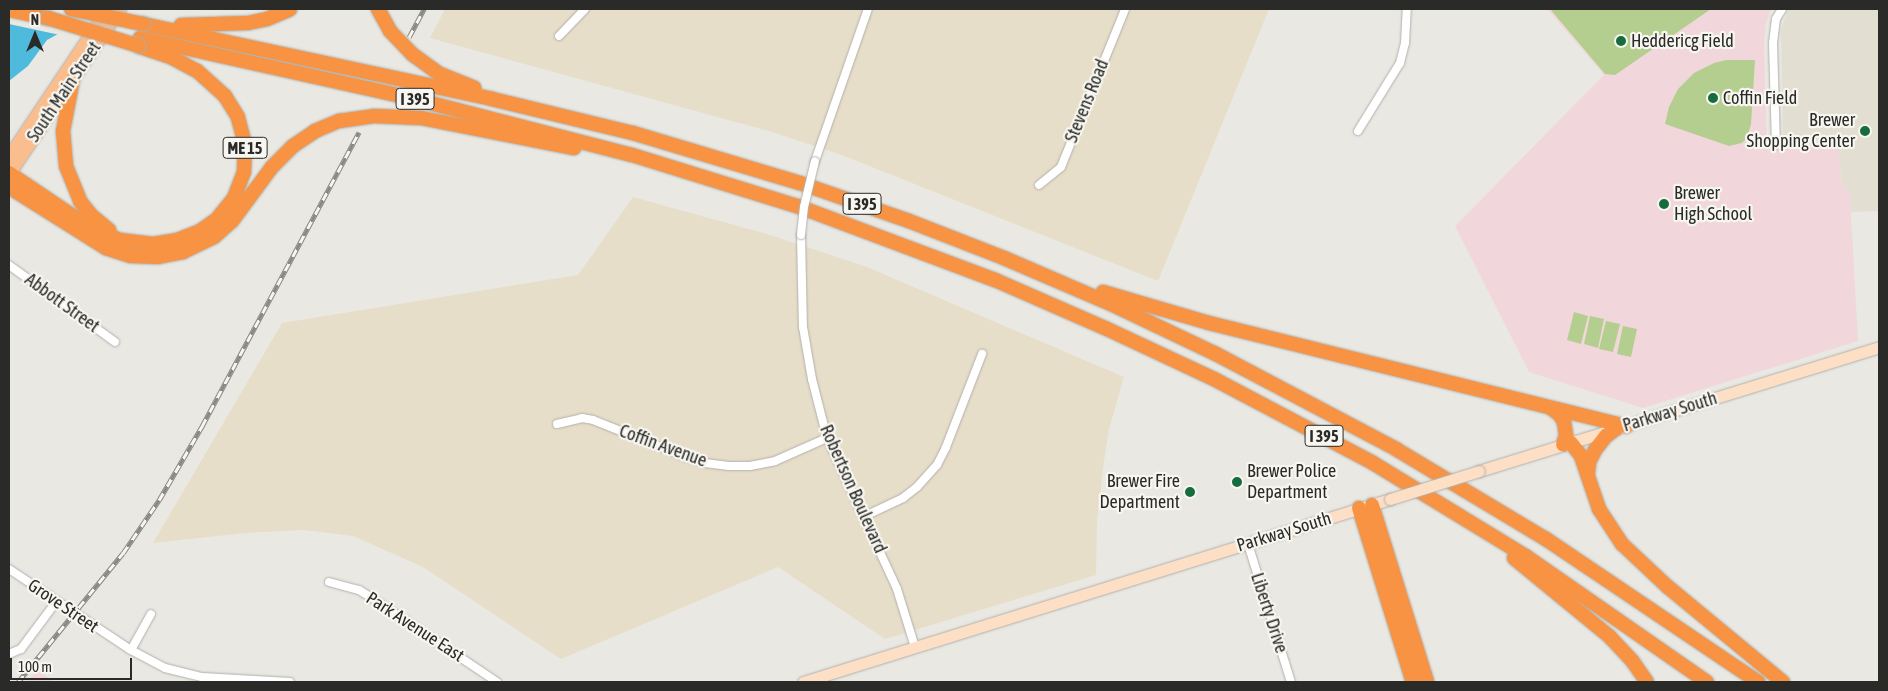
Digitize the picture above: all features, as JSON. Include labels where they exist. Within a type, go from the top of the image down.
[{"type":"highway","name":"I 395","points":[[70,9],[141,36],[426,101],[688,171],[890,239],[995,280],[1200,372],[1294,420],[1450,509],[1577,590],[1707,682]]},
{"type":"highway","name":"ME 15","points":[[9,10],[141,36],[238,25],[267,19],[290,9]]},
{"type":"highway","points":[[378,9],[385,24],[400,43],[432,69],[458,82],[548,112]]},
{"type":"highway","name":"I 395","points":[[141,36],[548,112],[643,136],[745,165],[855,201],[977,247],[1163,328],[1354,425],[1546,539],[1758,682]]},
{"type":"highway","name":"ME 15","points":[[9,177],[104,234],[120,240],[144,244],[162,243],[186,238],[217,219],[231,203],[240,185],[246,151],[238,117],[230,103],[212,83],[141,36]]},
{"type":"highway","points":[[73,79],[62,137],[64,160],[73,187],[84,207],[104,226],[118,235],[144,244]]},
{"type":"highway","points":[[9,177],[98,244],[122,254],[148,258],[183,252],[214,237],[232,221],[272,168],[293,146],[323,127],[356,118],[392,116],[431,120],[688,171]]},
{"type":"highway","points":[[977,247],[1169,313],[1622,427]]},
{"type":"highway","points":[[1547,407],[1556,412],[1564,422],[1567,444],[1581,456],[1603,517],[1628,550],[1668,587],[1783,682]]},
{"type":"highway","points":[[1589,481],[1591,458],[1602,441],[1622,427]]},
{"type":"highway","points":[[1366,507],[1413,682]]},
{"type":"highway","points":[[1366,507],[1427,682]]},
{"type":"highway","points":[[1450,509],[1598,626],[1627,654],[1647,682]]},
{"type":"main road","name":"South Main Street","points":[[9,157],[108,9]]},
{"type":"main road","name":"South Main Street","points":[[9,177],[120,9]]},
{"type":"main road","name":"Parkway South","points":[[803,682],[1879,347]]},
{"type":"street","points":[[559,36],[585,9]]},
{"type":"street","name":"Robertson Boulevard","points":[[868,9],[815,162],[806,200],[801,235],[803,327],[811,372],[827,438],[897,588],[916,647]]},
{"type":"street","name":"Stevens Road","points":[[1040,185],[1061,167],[1125,9]]},
{"type":"street","points":[[1358,131],[1400,63],[1405,43],[1407,9]]},
{"type":"street","points":[[1776,145],[1773,43],[1776,18],[1782,9]]},
{"type":"street","name":"Abbott Street","points":[[9,265],[115,342]]},
{"type":"street","points":[[865,516],[910,492],[937,465],[946,447],[982,354]]},
{"type":"street","name":"Coffin Avenue","points":[[557,424],[582,418],[592,420],[688,458],[705,463],[729,466],[750,466],[775,461],[827,438]]},
{"type":"street","name":"Liberty Drive","points":[[1248,544],[1291,682]]},
{"type":"street","name":"Grove Street","points":[[9,569],[131,650],[165,668],[202,677],[290,682]]},
{"type":"street","name":"Park Avenue East","points":[[329,582],[359,590],[497,682]]},
{"type":"street","points":[[9,654],[21,648],[56,602]]},
{"type":"street","points":[[131,650],[151,614]]},
{"type":"shaded area","points":[[445,9],[1269,9],[1158,281],[839,154],[769,131],[430,38]]},
{"type":"shaded area","name":"Brewer High School","points":[[1547,9],[1771,9],[1766,24],[1764,42],[1767,142],[1837,140],[1841,180],[1850,196],[1858,341],[1643,408],[1529,372],[1455,226],[1604,75]]},
{"type":"shaded area","name":"Brewer Shopping Center","points":[[1788,9],[1879,9],[1879,211],[1851,212],[1850,196],[1841,180],[1837,140],[1783,141],[1781,30]]},
{"type":"shaded area","points":[[633,197],[767,234],[867,267],[1124,377],[1109,429],[1104,461],[1097,521],[1096,575],[885,639],[778,567],[561,659],[423,567],[353,536],[304,530],[246,533],[153,543],[282,323],[578,275]]},
{"type":"shaded area","points":[[37,670],[54,682],[27,682]]},
{"type":"green space","name":"Heddericg Field","points":[[1550,9],[1711,9],[1615,75],[1605,74]]},
{"type":"green space","name":"Coffin Field","points":[[1726,60],[1755,60],[1751,124],[1747,138],[1742,143],[1729,146],[1665,124],[1669,107],[1678,89],[1694,73],[1714,63]]},
{"type":"green space","points":[[1574,312],[1588,316],[1581,344],[1567,340]]},
{"type":"green space","points":[[1590,316],[1604,319],[1598,348],[1584,344]]},
{"type":"green space","points":[[1606,321],[1620,324],[1613,352],[1599,349]]},
{"type":"green space","points":[[1623,326],[1637,329],[1631,357],[1617,354]]},
{"type":"water","points":[[9,9],[58,34],[47,40],[28,66],[9,81]]},
{"type":"pier","points":[[9,9],[87,9],[60,35],[9,24]]},
{"type":"railway","points":[[409,37],[424,9]]},
{"type":"railway","points":[[18,682],[123,553],[159,500],[202,426],[359,132]]},
{"type":"place","name":"Heddericg Field","points":[[1621,41]]},
{"type":"place","name":"Coffin Field","points":[[1713,98]]},
{"type":"place","name":"Brewer Shopping Center","points":[[1865,131]]},
{"type":"place","name":"Brewer High School","points":[[1664,204]]},
{"type":"place","name":"Brewer Police Department","points":[[1237,482]]},
{"type":"place","name":"Brewer Fire Department","points":[[1190,492]]}]
